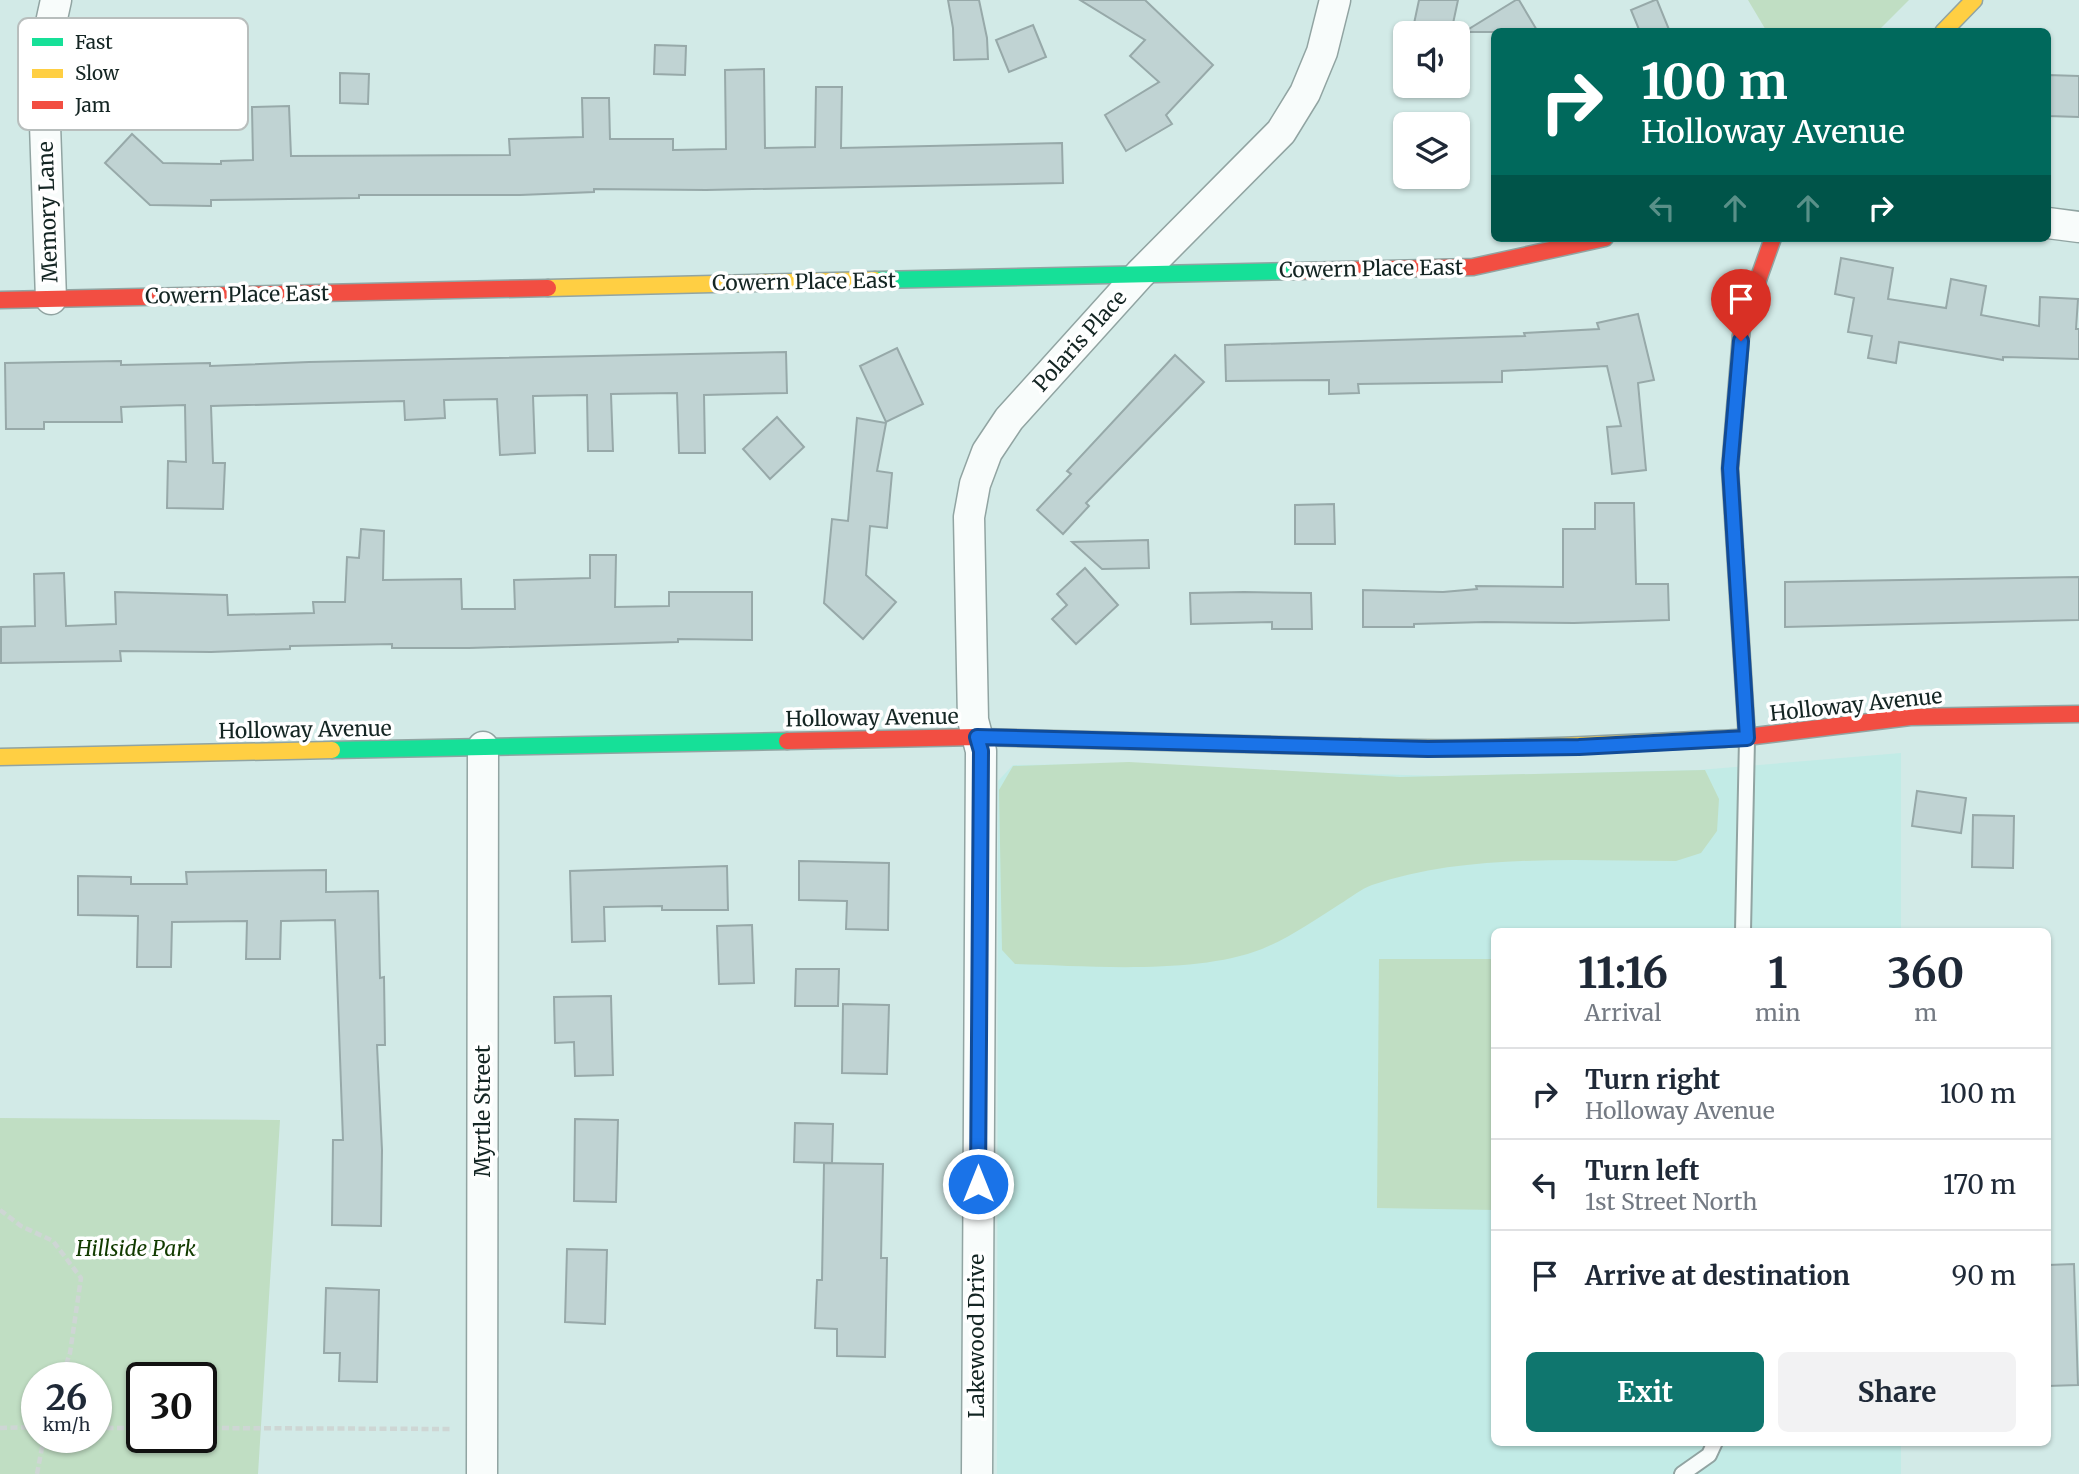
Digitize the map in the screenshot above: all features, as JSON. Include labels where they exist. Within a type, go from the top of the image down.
[{"type":"street","name":"Memory Lane","points":[[52,18],[56,0]]},
{"type":"street","name":"Polaris Place","points":[[977,737],[974,720],[969,517],[975,484],[987,452],[999,433],[1140,274],[1281,132],[1305,93],[1322,52],[1335,0]]},
{"type":"street","points":[[1947,28],[1974,0]]},
{"type":"street","name":"Memory Lane","points":[[45,130],[51,299]]},
{"type":"street","points":[[2051,223],[2079,227]]},
{"type":"street","name":"Cowern Place East","points":[[0,300],[1474,267],[1587,242]]},
{"type":"street","points":[[1747,738],[1730,468],[1743,322],[1772,242]]},
{"type":"street","name":"Holloway Avenue","points":[[0,757],[977,737],[1428,749],[1579,747],[1747,738],[1910,717],[2079,714]]},
{"type":"street","name":"Lakewood Drive","points":[[977,737],[981,751],[981,775],[977,1474]]},
{"type":"street","name":"Myrtle Street","points":[[482,1474],[483,747]]},
{"type":"lane","points":[[1743,928],[1747,738]]},
{"type":"lane","points":[[1682,1474],[1709,1455],[1712,1446]]},
{"type":"path","points":[[0,1210],[22,1226],[53,1241],[81,1278],[66,1362]]},
{"type":"path","points":[[0,1427],[21,1427]]},
{"type":"path","points":[[217,1428],[483,1429]]},
{"type":"path","points":[[37,1474],[41,1453]]},
{"type":"shaded area","points":[[1901,753],[1901,928],[1491,928],[1491,1446],[1901,1446],[1901,1474],[997,1474],[998,781],[1013,765],[1102,764],[1445,776],[1699,770]]},
{"type":"green space","points":[[1748,0],[1909,0],[1881,28],[1765,28]]},
{"type":"green space","points":[[1129,762],[1400,777],[1705,770],[1719,799],[1717,831],[1701,853],[1676,861],[1522,861],[1484,863],[1408,875],[1360,891],[1282,940],[1262,949],[1206,963],[1141,967],[1015,964],[1002,950],[999,790],[1013,766]]},
{"type":"green space","points":[[1379,959],[1491,959],[1491,1210],[1377,1208]]},
{"type":"green space","name":"Hillside Park","points":[[0,1118],[280,1120],[258,1474],[0,1474]]},
{"type":"building","points":[[948,0],[979,0],[987,38],[988,59],[954,60],[953,28]]},
{"type":"building","points":[[1080,0],[1145,0],[1213,65],[1166,115],[1172,124],[1126,151],[1105,115],[1159,82],[1130,56],[1145,40]]},
{"type":"building","points":[[1419,0],[1458,0],[1454,21],[1415,21]]},
{"type":"building","points":[[1516,0],[1519,0],[1536,28],[1491,28],[1491,32],[1470,32],[1470,28]]},
{"type":"building","points":[[1657,0],[1668,28],[1638,28],[1631,10]]},
{"type":"building","points":[[1033,25],[1046,57],[1009,72],[996,40]]},
{"type":"building","points":[[655,45],[686,46],[685,75],[654,74]]},
{"type":"building","points":[[764,69],[765,148],[815,147],[816,87],[842,87],[841,148],[1062,143],[1063,183],[706,190],[594,189],[594,192],[520,195],[359,195],[359,198],[211,200],[211,206],[150,205],[105,163],[132,134],[163,163],[221,164],[221,161],[253,160],[252,107],[289,106],[291,156],[510,155],[509,139],[583,137],[582,98],[609,98],[610,139],[673,139],[673,150],[726,149],[725,70]]},
{"type":"building","points":[[340,73],[369,74],[368,104],[340,103]]},
{"type":"building","points":[[2051,75],[2079,76],[2079,117],[2051,116]]},
{"type":"building","points":[[1841,258],[1893,268],[1888,299],[1946,308],[1951,279],[1986,286],[1981,315],[2039,326],[2040,297],[2078,299],[2076,329],[2079,329],[2079,359],[2003,357],[2003,360],[1899,342],[1896,363],[1868,358],[1872,336],[1848,332],[1854,298],[1835,294]]},
{"type":"building","points":[[1638,314],[1654,380],[1638,383],[1646,470],[1612,474],[1607,427],[1621,426],[1607,366],[1502,371],[1502,382],[1358,384],[1359,393],[1329,394],[1329,380],[1226,381],[1225,345],[1525,336],[1524,333],[1599,329],[1597,323]]},
{"type":"building","points":[[897,348],[923,404],[886,422],[860,366]]},
{"type":"building","points":[[786,352],[787,393],[704,395],[705,453],[679,453],[677,393],[611,394],[613,451],[588,451],[587,395],[533,396],[535,453],[500,455],[497,399],[444,400],[445,418],[405,420],[404,401],[211,406],[213,463],[225,463],[223,509],[167,508],[168,461],[186,462],[185,405],[121,407],[122,422],[44,422],[44,429],[6,429],[5,363],[121,361],[121,365],[210,363],[210,366]]},
{"type":"building","points":[[1175,355],[1204,382],[1086,503],[1089,506],[1063,534],[1037,510],[1071,474],[1067,471]]},
{"type":"building","points":[[777,417],[804,447],[770,479],[743,449]]},
{"type":"building","points":[[857,418],[886,423],[877,471],[892,473],[887,528],[870,526],[866,575],[896,602],[863,639],[824,603],[832,519],[848,521]]},
{"type":"building","points":[[1595,503],[1634,503],[1636,584],[1668,584],[1669,620],[1485,622],[1363,627],[1363,590],[1443,592],[1477,589],[1476,586],[1563,587],[1563,529],[1595,529]]},
{"type":"building","points":[[1334,504],[1335,544],[1295,544],[1295,505]]},
{"type":"building","points":[[361,529],[384,531],[383,580],[461,579],[462,609],[515,609],[514,580],[590,578],[590,555],[616,555],[615,607],[669,606],[669,592],[752,592],[752,640],[678,639],[678,642],[469,648],[392,648],[392,644],[290,646],[290,649],[211,652],[120,651],[121,661],[1,663],[1,627],[35,626],[34,574],[64,573],[66,626],[116,624],[115,592],[227,595],[228,615],[314,613],[313,602],[345,602],[347,557],[359,558]]},
{"type":"building","points":[[1148,540],[1149,568],[1102,569],[1072,542]]},
{"type":"building","points":[[1085,568],[1118,605],[1076,644],[1052,619],[1067,605],[1057,594]]},
{"type":"building","points":[[2079,577],[2079,620],[1785,627],[1785,582]]},
{"type":"building","points":[[1190,593],[1311,593],[1312,629],[1272,629],[1272,622],[1191,624]]},
{"type":"building","points":[[1917,791],[1966,798],[1961,833],[1912,826]]},
{"type":"building","points":[[1973,815],[2014,816],[2013,868],[1972,867]]},
{"type":"building","points":[[799,861],[889,863],[888,930],[846,929],[847,901],[799,900]]},
{"type":"building","points":[[727,866],[728,910],[662,910],[662,906],[604,907],[605,941],[572,942],[570,871]]},
{"type":"building","points":[[326,870],[326,892],[378,891],[385,1045],[377,1045],[382,1150],[381,1226],[332,1225],[333,1140],[343,1140],[335,920],[281,921],[280,959],[246,959],[247,921],[172,922],[171,967],[137,967],[138,916],[78,915],[78,876],[131,877],[131,884],[187,884],[186,872]]},
{"type":"building","points":[[752,925],[754,983],[719,984],[717,926]]},
{"type":"building","points":[[796,969],[839,969],[838,1006],[795,1006]]},
{"type":"building","points":[[611,996],[613,1075],[575,1076],[574,1042],[555,1043],[554,997]]},
{"type":"building","points":[[843,1004],[889,1005],[887,1074],[842,1073]]},
{"type":"building","points":[[575,1119],[618,1120],[616,1202],[574,1201]]},
{"type":"building","points":[[795,1123],[833,1124],[832,1163],[794,1162]]},
{"type":"building","points":[[824,1163],[883,1164],[881,1258],[887,1258],[885,1357],[837,1356],[837,1329],[815,1328],[817,1280],[822,1280]]},
{"type":"building","points":[[567,1249],[607,1250],[605,1324],[565,1322]]},
{"type":"building","points":[[2074,1264],[2078,1385],[2051,1386],[2051,1265]]},
{"type":"building","points":[[326,1288],[379,1290],[377,1382],[339,1381],[340,1353],[324,1353]]},
{"type":"traffic: fast","points":[[875,280],[1298,271]]},
{"type":"traffic: fast","points":[[1741,336],[1730,469],[1747,738]]},
{"type":"traffic: fast","points":[[332,750],[787,741]]},
{"type":"traffic: slow","points":[[1947,28],[1974,0]]},
{"type":"traffic: slow","points":[[548,288],[875,280]]},
{"type":"traffic: slow","points":[[1360,747],[1596,745],[1738,738]]},
{"type":"traffic: slow","points":[[0,757],[332,750]]},
{"type":"traffic: jam","points":[[1298,271],[1473,267],[1587,242]]},
{"type":"traffic: jam","points":[[1741,336],[1743,322],[1772,242]]},
{"type":"traffic: jam","points":[[0,300],[548,288]]},
{"type":"traffic: jam","points":[[1738,738],[1910,717],[2079,714]]},
{"type":"traffic: jam","points":[[787,741],[977,737],[1360,747]]},
{"type":"route","points":[[978,1184],[981,751],[977,737],[1428,749],[1579,747],[1747,738],[1730,468],[1741,341]]}]
